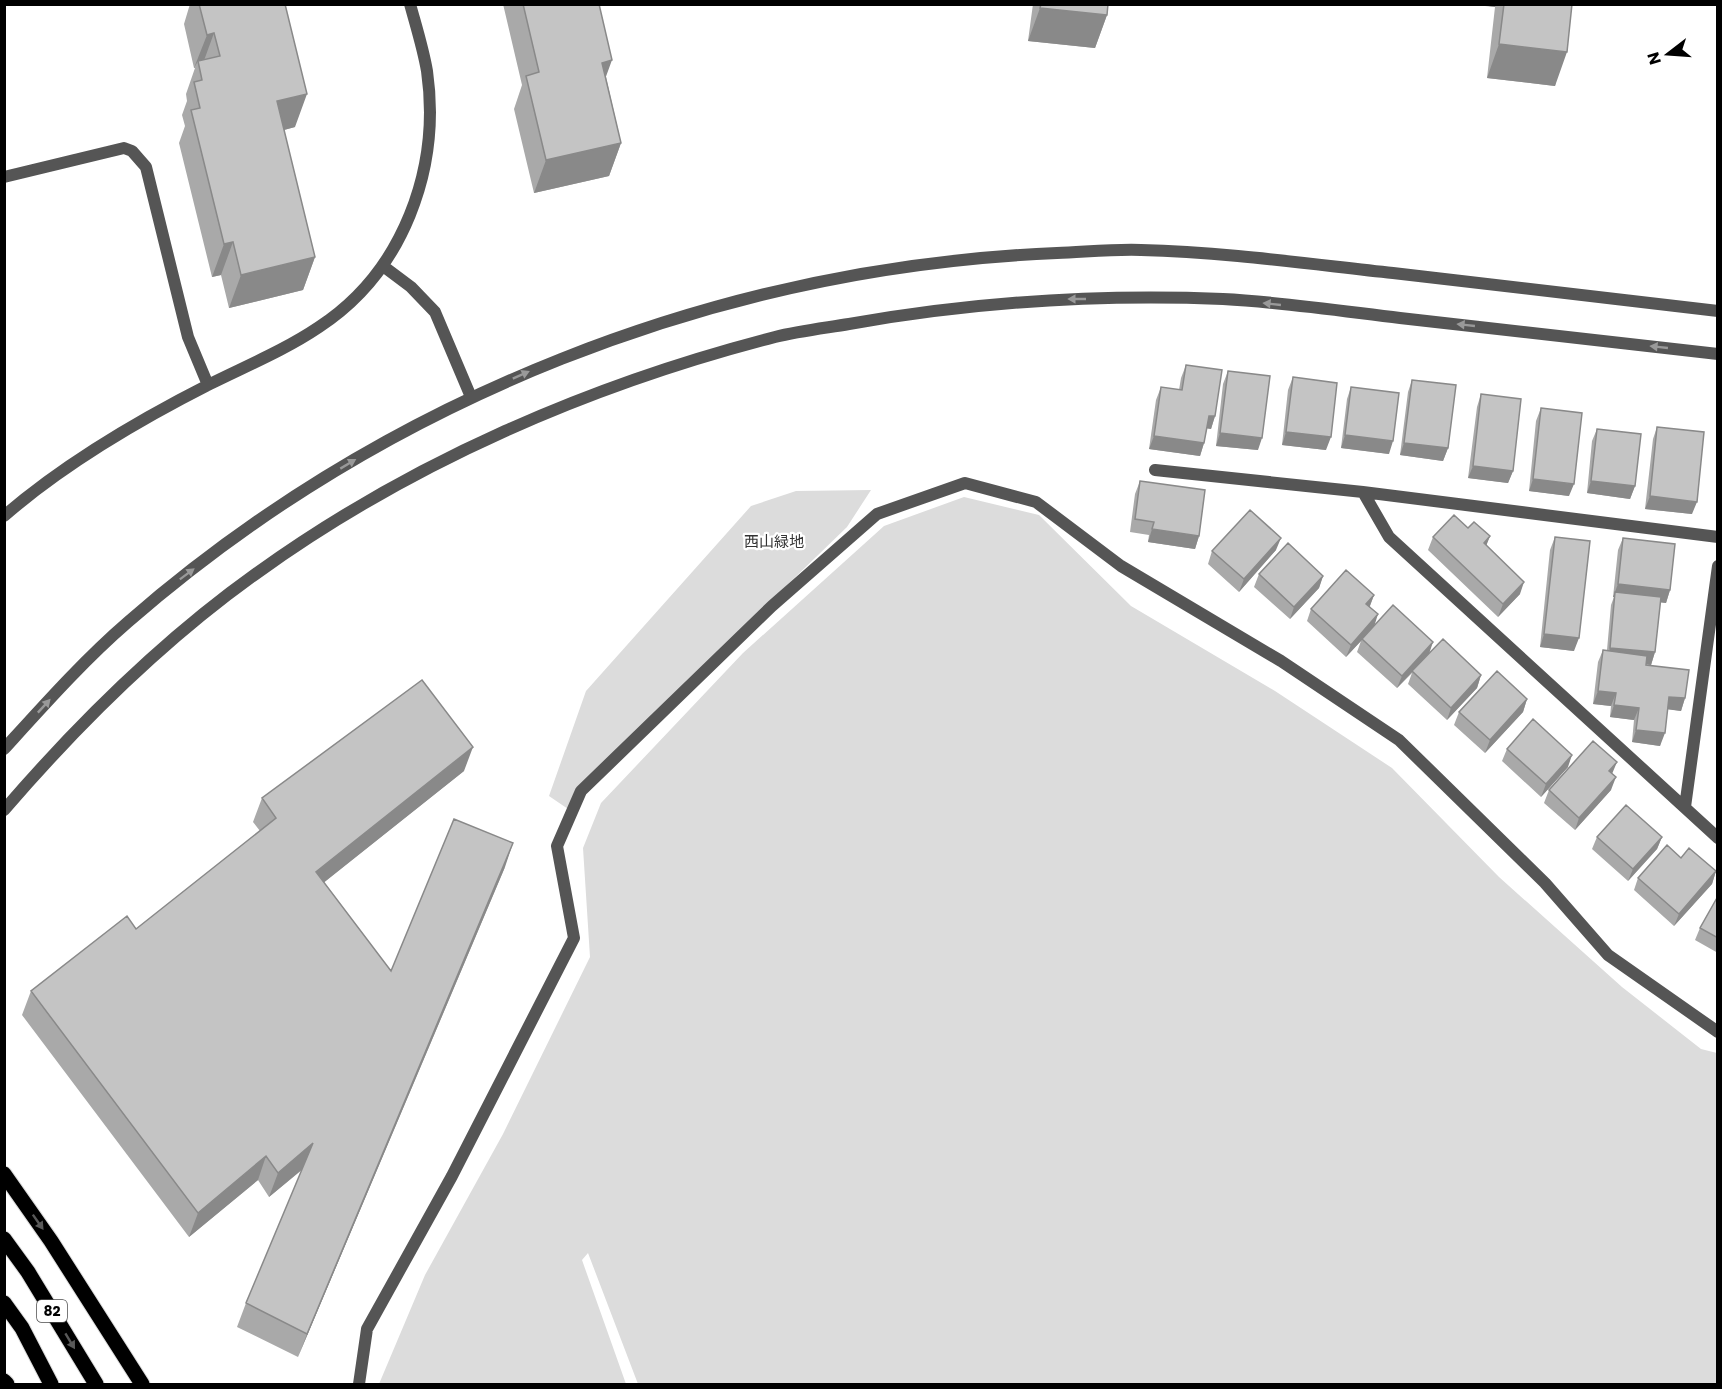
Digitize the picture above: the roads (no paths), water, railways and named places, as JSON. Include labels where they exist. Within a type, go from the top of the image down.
[{"type":"main road","points":[[4,1174],[51,1241],[142,1384]]},
{"type":"main road","name":"82","points":[[4,1239],[28,1272],[96,1384]]},
{"type":"main road","name":"82","points":[[4,1303],[22,1328],[51,1384]]},
{"type":"main road","points":[[4,1381],[7,1384]]},
{"type":"street","points":[[4,516],[64,471],[208,385],[278,351],[319,327],[364,290],[394,249],[421,189],[427,152],[429,109],[426,70],[410,4]]},
{"type":"street","points":[[4,177],[124,148],[139,157],[146,167],[188,337],[208,385]]},
{"type":"street","points":[[4,749],[46,703],[126,623],[213,555],[312,485],[393,438],[471,397],[556,360],[627,334],[781,289],[913,264],[1010,255],[1138,250],[1234,256],[1718,311]]},
{"type":"street","points":[[383,266],[411,287],[435,312],[471,397]]},
{"type":"street","points":[[4,810],[68,737],[160,650],[256,573],[339,519],[423,470],[551,412],[655,372],[779,336],[910,313],[989,305],[1069,299],[1224,299],[1718,354]]},
{"type":"street","points":[[1155,470],[1363,492],[1718,537]]},
{"type":"street","points":[[359,1384],[367,1329],[452,1176],[574,938],[557,846],[581,791],[772,606],[877,514],[965,483],[1036,502],[1120,567],[1281,661],[1399,740],[1545,883],[1608,955],[1718,1032]]},
{"type":"street","points":[[1363,492],[1389,537],[1718,838]]},
{"type":"street","points":[[1685,807],[1718,566]]},
{"type":"park label","name":"西山緑地","points":[[774,541]]}]
